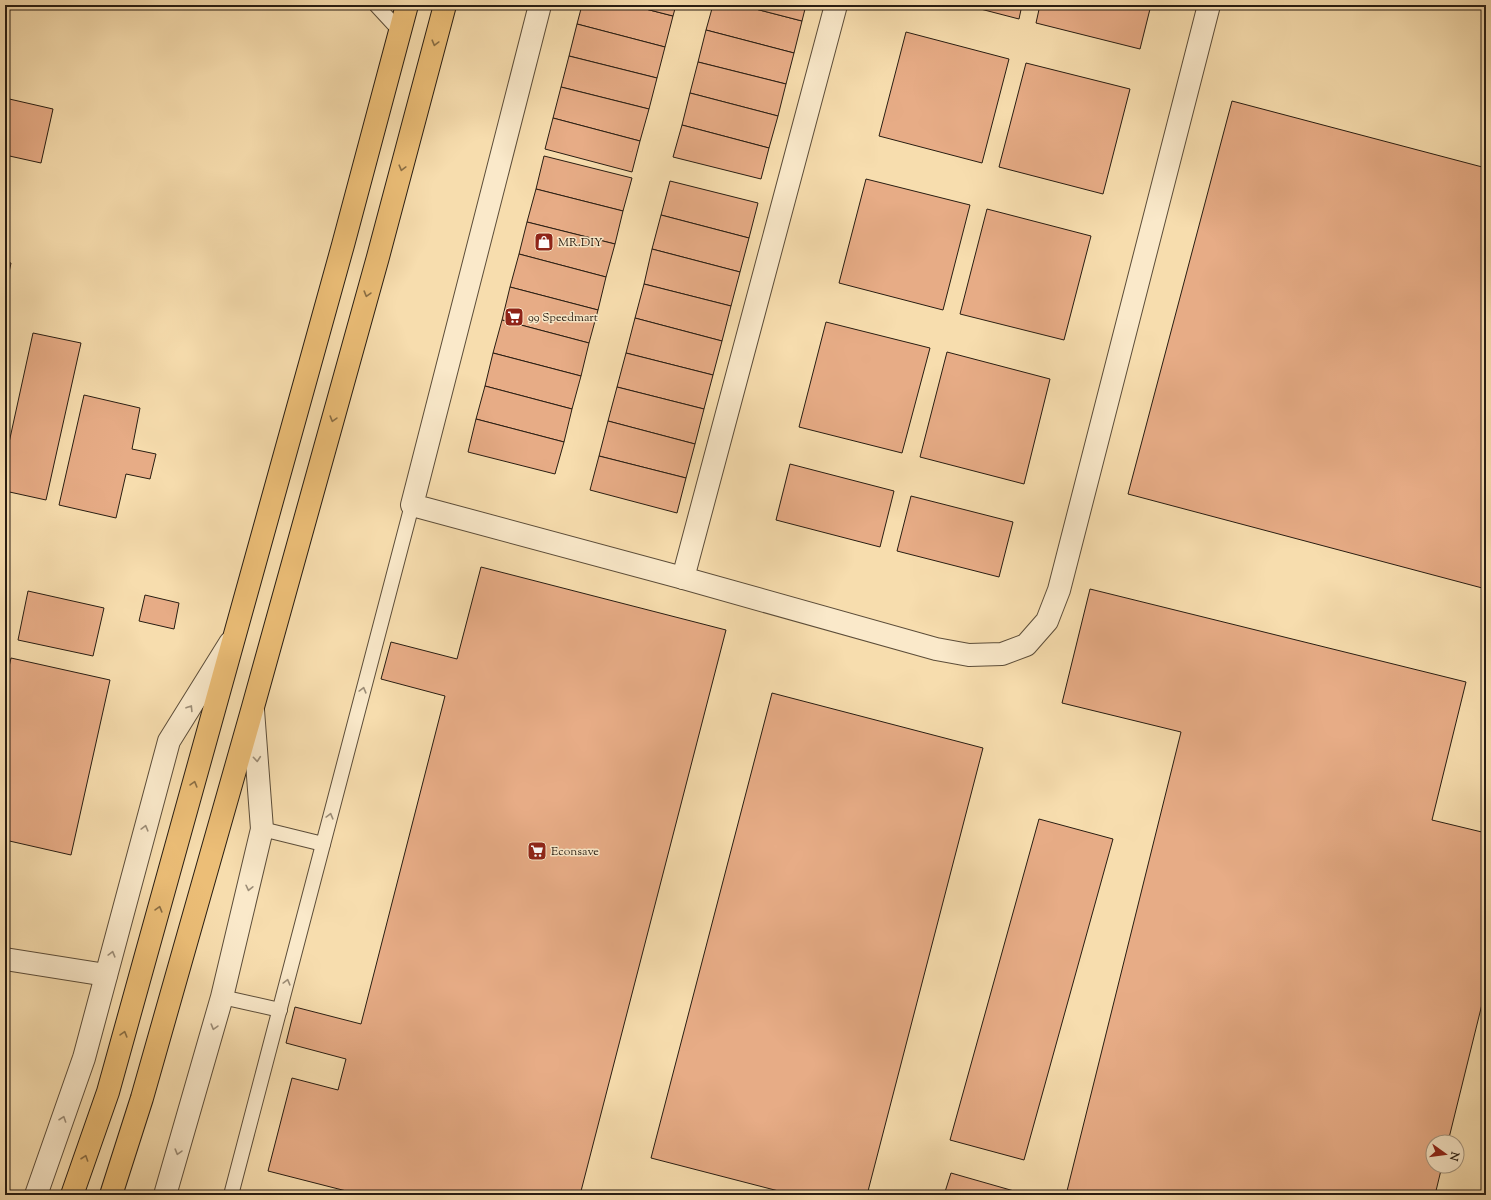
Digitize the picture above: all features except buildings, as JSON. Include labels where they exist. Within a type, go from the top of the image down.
[{"type":"main road","points":[[72,1195],[108,1092],[345,237],[407,5]]},
{"type":"main road","points":[[111,1195],[142,1098],[253,707],[378,257],[445,5]]},
{"type":"street","points":[[540,5],[412,505],[683,578],[936,649],[969,655],[1002,654],[1026,645],[1047,621],[1059,590],[1209,5]]},
{"type":"street","points":[[683,578],[836,5]]},
{"type":"street","points":[[36,1195],[84,1058],[169,741],[233,638]]},
{"type":"street","points":[[165,1195],[222,997],[262,830],[253,707]]},
{"type":"street","points":[[5,959],[106,975]]},
{"type":"lane","points":[[376,5],[400,31]]},
{"type":"lane","points":[[231,1195],[412,505]]},
{"type":"lane","points":[[262,830],[323,844]]},
{"type":"lane","points":[[222,997],[280,1010]]},
{"type":"place","name":"MR.DIY","points":[[544,242]]},
{"type":"place","name":"99 Speedmart","points":[[514,317]]},
{"type":"place","name":"Econsave","points":[[537,851]]}]
